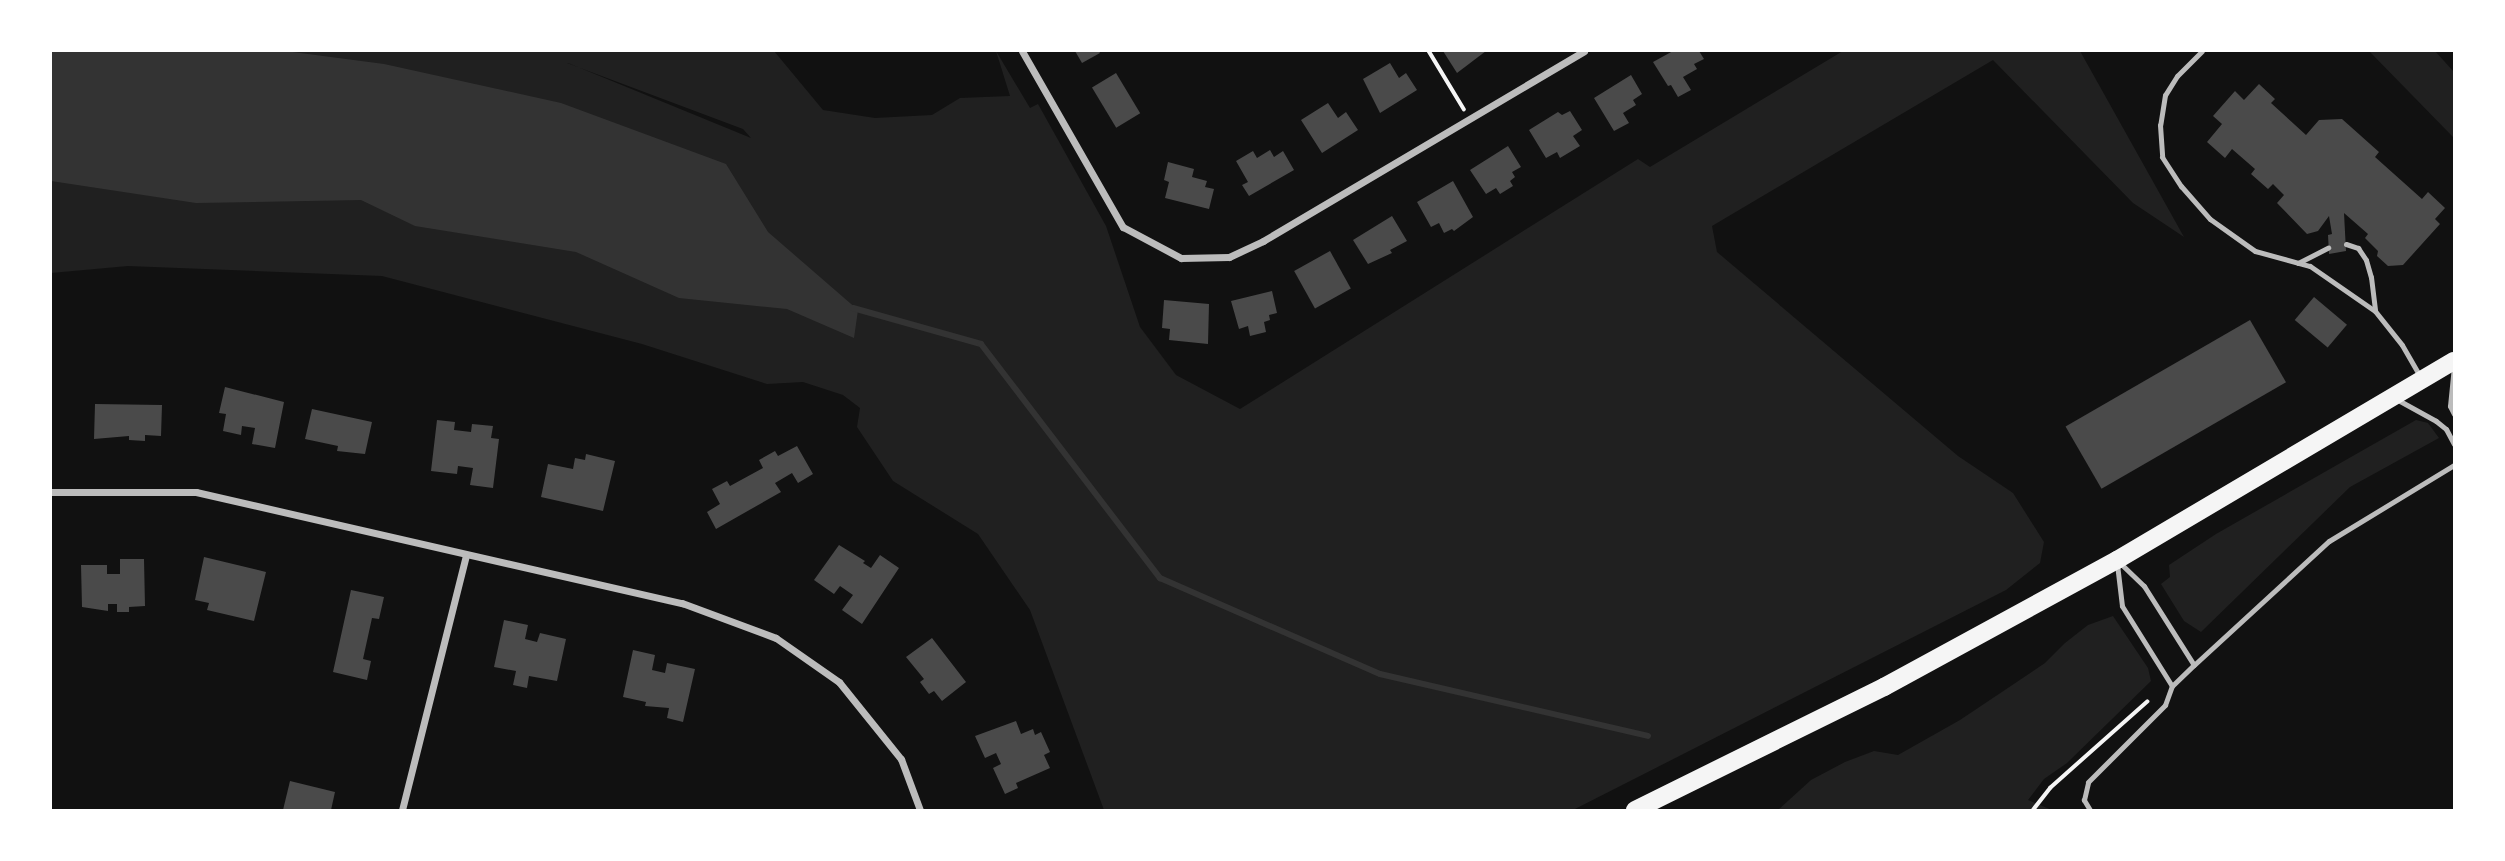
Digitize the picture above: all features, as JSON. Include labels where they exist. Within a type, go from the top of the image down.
[{"type":"main road","points":[[1635,810],[1884,687],[2117,560],[2454,361]]},
{"type":"street","points":[[1021,51],[1123,227],[1181,258],[1229,257],[1263,241],[1584,51]]},
{"type":"street","points":[[51,492],[195,492],[682,603],[776,638],[839,682],[901,759],[920,810]]},
{"type":"street","points":[[402,810],[466,555]]},
{"type":"lane","points":[[2202,51],[2177,76],[2165,95],[2160,125],[2162,157],[2181,186],[2210,219],[2255,251],[2310,266],[2375,311],[2402,345],[2423,381]]},
{"type":"lane","points":[[2346,244],[2358,248],[2366,260],[2375,311]]},
{"type":"lane","points":[[2298,262],[2328,248]]},
{"type":"lane","points":[[2454,361],[2450,406],[2454,414]]},
{"type":"lane","points":[[2395,398],[2436,421],[2446,429],[2454,444]]},
{"type":"lane","points":[[2090,810],[2084,800],[2088,782],[2165,705],[2172,686],[2194,665],[2329,541],[2454,465]]},
{"type":"lane","points":[[2117,560],[2144,586],[2194,665]]},
{"type":"lane","points":[[2117,560],[2122,606],[2172,686]]},
{"type":"path","points":[[1429,51],[1469,118]]},
{"type":"path","points":[[2033,810],[2050,788],[2139,708],[2172,686]]},
{"type":"shaded area","points":[[51,51],[774,51],[823,110],[875,118],[932,115],[960,98],[1010,96],[996,51],[1030,108],[1038,104],[1106,226],[1140,327],[1176,375],[1240,409],[1638,159],[1650,167],[1843,51],[2080,51],[2184,237],[2133,203],[1993,60],[1712,226],[1717,252],[1958,456],[2013,493],[2044,542],[2040,563],[2006,590],[1573,810],[1104,810],[1030,610],[978,534],[893,481],[857,427],[860,408],[843,395],[803,382],[767,384],[642,344],[382,276],[128,266],[51,273]],"holes":[[[579,67],[743,129],[751,138]]]},
{"type":"shaded area","points":[[51,51],[285,51],[384,64],[561,103],[726,164],[768,232],[858,310],[854,338],[787,309],[679,298],[576,252],[415,226],[361,200],[196,203],[51,181]]},
{"type":"shaded area","points":[[2369,51],[2435,51],[2454,72],[2454,138]]},
{"type":"shaded area","points":[[2416,420],[2428,423],[2439,438],[2350,487],[2201,632],[2184,621],[2161,584],[2170,577],[2169,565],[2216,534]]},
{"type":"shaded area","points":[[2113,616],[2148,668],[2151,681],[2067,763],[2044,779],[2028,800],[2052,810],[1778,810],[1811,780],[1845,762],[1874,751],[1898,755],[1960,720],[2045,663],[2088,625]]},
{"type":"building","points":[[1075,51],[1099,51],[1100,53],[1082,63]]},
{"type":"building","points":[[1443,51],[1486,51],[1457,73]]},
{"type":"building","points":[[1673,51],[1699,51],[1704,59],[1694,64],[1697,69],[1683,77],[1691,90],[1678,97],[1653,62]]},
{"type":"building","points":[[1390,63],[1399,78],[1406,73],[1417,90],[1380,113],[1363,79]]},
{"type":"building","points":[[1116,73],[1140,113],[1116,128],[1092,87]]},
{"type":"building","points":[[1631,75],[1642,94],[1633,100],[1636,105],[1623,113],[1629,123],[1614,131],[1594,98]]},
{"type":"building","points":[[2259,84],[2275,99],[2271,103],[2306,135],[2319,120],[2342,119],[2379,152],[2375,157],[2422,199],[2428,192],[2445,208],[2435,219],[2440,224],[2403,265],[2388,266],[2377,256],[2378,251],[2365,238],[2368,234],[2344,213],[2346,251],[2329,254],[2328,235],[2332,234],[2329,216],[2318,231],[2307,234],[2277,203],[2284,195],[2273,184],[2268,189],[2251,174],[2255,169],[2232,149],[2225,158],[2207,142],[2222,124],[2213,116],[2235,91],[2244,100]]},
{"type":"building","points":[[1328,103],[1338,118],[1346,112],[1358,130],[1322,153],[1301,120]]},
{"type":"building","points":[[1570,111],[1582,130],[1573,136],[1580,146],[1560,158],[1557,152],[1546,158],[1529,130],[1558,112],[1562,115]]},
{"type":"building","points":[[1508,146],[1521,167],[1512,172],[1515,177],[1510,181],[1513,186],[1500,194],[1496,188],[1486,194],[1470,170]]},
{"type":"building","points":[[1270,150],[1274,157],[1283,151],[1294,170],[1249,196],[1242,185],[1248,182],[1236,161],[1253,151],[1257,158]]},
{"type":"building","points":[[1168,162],[1194,169],[1192,177],[1207,181],[1205,187],[1214,189],[1209,209],[1165,198],[1169,182],[1164,180]]},
{"type":"building","points":[[1453,181],[1473,217],[1454,231],[1452,229],[1444,233],[1439,223],[1431,227],[1417,202]]},
{"type":"building","points":[[1392,216],[1407,241],[1390,250],[1392,253],[1368,264],[1353,240]]},
{"type":"building","points":[[1330,251],[1351,289],[1315,308],[1294,271]]},
{"type":"building","points":[[1272,291],[1277,313],[1269,315],[1270,320],[1264,322],[1266,332],[1250,336],[1248,326],[1239,329],[1231,301]]},
{"type":"building","points":[[2314,297],[2347,325],[2328,348],[2295,320]]},
{"type":"building","points":[[1164,300],[1209,304],[1208,344],[1169,340],[1170,329],[1162,328]]},
{"type":"building","points":[[2250,320],[2286,382],[2102,489],[2066,426]]},
{"type":"building","points":[[225,387],[284,402],[275,448],[252,444],[255,428],[242,426],[241,435],[223,431],[226,414],[219,413]]},
{"type":"building","points":[[95,404],[162,405],[161,436],[145,435],[145,441],[129,440],[129,436],[94,439]]},
{"type":"building","points":[[312,409],[372,422],[365,454],[337,451],[338,446],[305,439]]},
{"type":"building","points":[[437,420],[455,422],[454,430],[471,432],[472,424],[493,426],[491,438],[499,439],[493,488],[470,485],[473,468],[458,466],[457,474],[431,471]]},
{"type":"building","points":[[797,446],[813,474],[798,483],[792,473],[775,483],[781,492],[716,529],[707,512],[720,504],[712,489],[727,481],[730,486],[763,468],[759,460],[775,451],[778,456]]},
{"type":"building","points":[[586,454],[615,461],[603,511],[541,497],[548,464],[573,469],[575,458],[585,460]]},
{"type":"building","points":[[839,545],[865,561],[863,563],[871,568],[880,555],[899,568],[862,624],[842,610],[853,595],[840,586],[834,594],[814,580]]},
{"type":"building","points":[[204,557],[266,572],[254,621],[207,610],[209,603],[195,600]]},
{"type":"building","points":[[120,559],[144,559],[145,606],[129,607],[129,612],[117,612],[117,604],[108,604],[108,611],[82,607],[81,565],[107,565],[107,574],[120,574]]},
{"type":"building","points":[[351,590],[384,597],[379,619],[372,618],[363,659],[371,661],[367,680],[333,672]]},
{"type":"building","points":[[504,620],[528,625],[525,639],[537,642],[540,633],[566,639],[557,681],[529,676],[527,688],[513,685],[516,671],[494,667]]},
{"type":"building","points":[[932,638],[966,682],[942,701],[934,691],[929,694],[920,682],[924,679],[906,657]]},
{"type":"building","points":[[633,650],[655,655],[652,670],[665,673],[667,663],[695,669],[683,722],[667,718],[669,708],[645,706],[646,702],[623,697]]},
{"type":"building","points":[[1016,721],[1021,734],[1033,729],[1035,735],[1041,732],[1050,752],[1044,755],[1050,768],[1016,783],[1018,788],[1005,794],[993,768],[1001,764],[996,753],[985,758],[975,736]]},
{"type":"building","points":[[290,781],[335,792],[331,810],[283,810]]},
{"type":"waterway","points":[[853,308],[981,344],[1160,578],[1380,674],[1648,736]]}]
